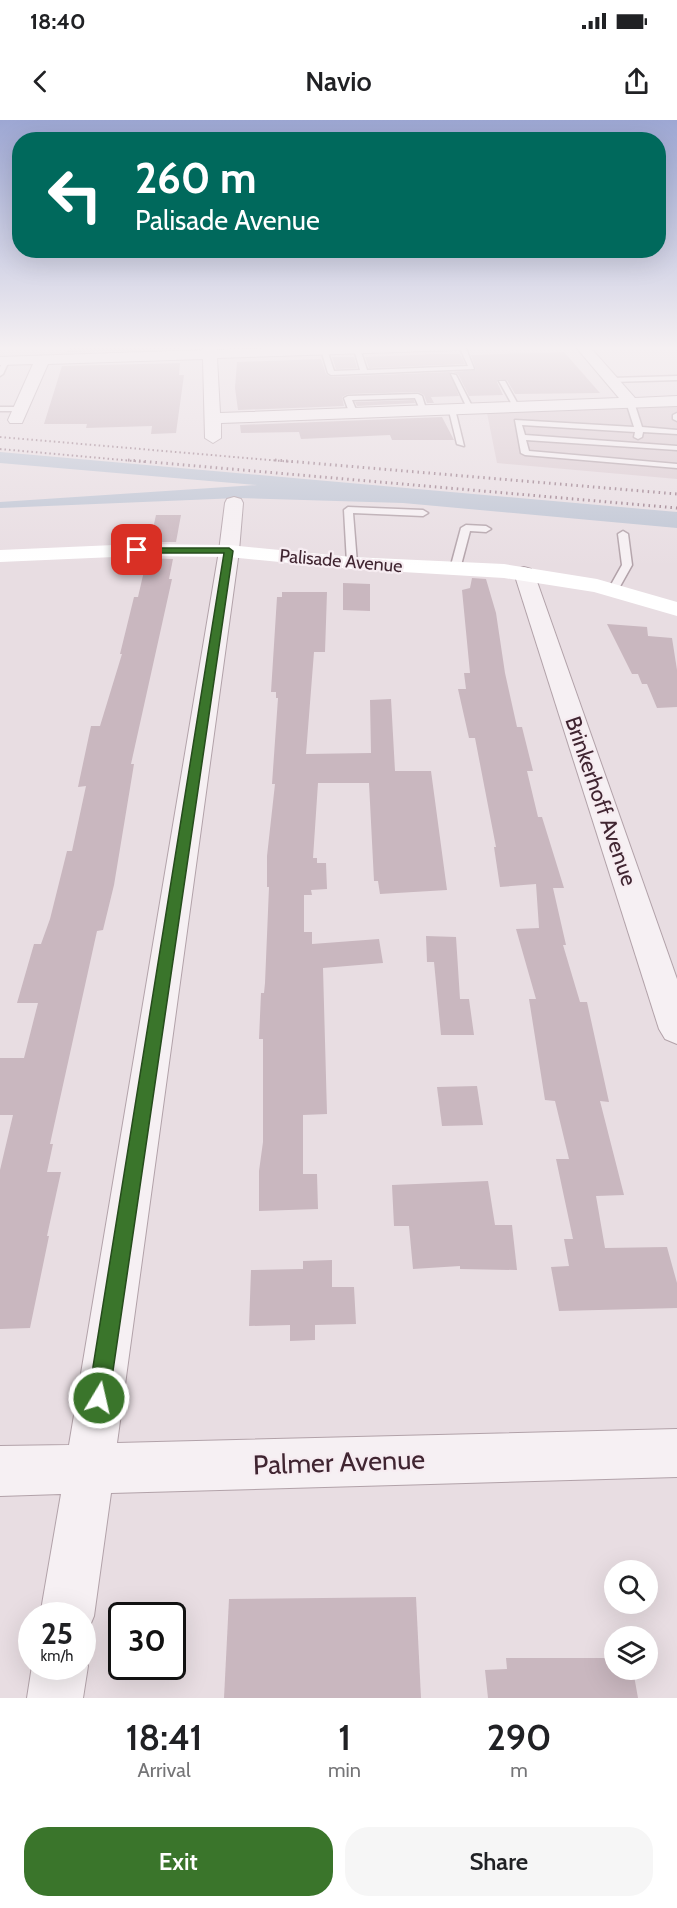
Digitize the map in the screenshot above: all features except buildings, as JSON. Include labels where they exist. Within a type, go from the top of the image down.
[{"type":"street","points":[[213,420],[213,439]]},
{"type":"street","points":[[69,1602],[229,551],[234,503]]},
{"type":"street","name":"Palisade Avenue","points":[[0,556],[137,550],[229,551],[352,563],[524,573],[613,590],[677,609]]},
{"type":"street","name":"Brinkerhoff Avenue","points":[[524,573],[677,1029]]},
{"type":"street","name":"Palmer Avenue","points":[[0,1471],[677,1453]]},
{"type":"street","points":[[56,1698],[58,1680]]},
{"type":"lane","points":[[454,420],[461,444]]},
{"type":"lane","points":[[635,420],[639,429],[636,462]]},
{"type":"lane","points":[[677,432],[518,422],[525,453],[677,466]]},
{"type":"lane","points":[[522,437],[677,448]]},
{"type":"lane","points":[[352,563],[348,510],[423,513]]},
{"type":"lane","points":[[455,568],[466,528],[486,530]]},
{"type":"lane","points":[[613,590],[627,565],[623,534]]},
{"type":"shaded area","points":[[488,420],[677,420],[677,479],[497,463]]},
{"type":"shaded area","points":[[0,452],[677,512],[677,528],[403,503],[238,498],[0,508],[0,502],[257,485],[0,463]]},
{"type":"railway","points":[[0,437],[293,462]]},
{"type":"railway","points":[[0,449],[145,462]]},
{"type":"railway","points":[[128,460],[677,508]]},
{"type":"railway","points":[[275,460],[677,494]]},
{"type":"route","points":[[99,1398],[229,551],[137,550]]}]
